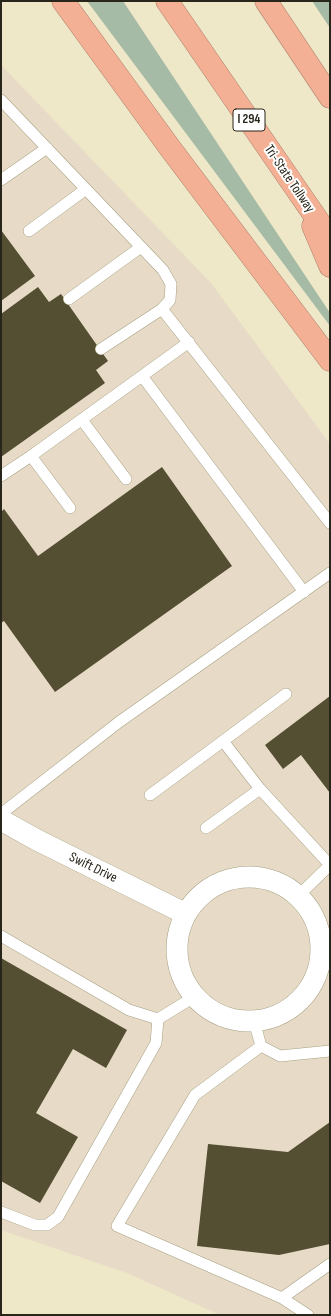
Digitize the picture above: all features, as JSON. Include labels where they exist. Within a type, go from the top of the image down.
[{"type":"highway","points":[[62,1],[170,148],[330,360]]},
{"type":"highway","name":"Tri-State Tollway","points":[[167,1],[330,238]]},
{"type":"highway","points":[[266,1],[330,96]]},
{"type":"highway","points":[[300,195],[330,266]]},
{"type":"street","name":"Swift Drive","points":[[1,820],[37,840],[186,914]]},
{"type":"street","points":[[238,878],[259,878],[280,884],[298,896],[311,913],[325,937],[314,981],[299,1001],[278,1015],[254,1021],[238,1020],[222,1016],[207,1008],[194,997],[183,978],[177,957],[178,935],[186,914],[199,897],[217,885],[238,878]]},
{"type":"lane","points":[[2,105],[47,148],[163,270],[171,284],[170,300],[162,309],[101,349]]},
{"type":"lane","points":[[1,180],[47,148]]},
{"type":"lane","points":[[29,231],[86,189]]},
{"type":"lane","points":[[69,299],[141,247]]},
{"type":"lane","points":[[162,309],[330,523]]},
{"type":"lane","points":[[1,476],[82,420],[189,342]]},
{"type":"lane","points":[[142,376],[304,592]]},
{"type":"lane","points":[[82,420],[126,479]]},
{"type":"lane","points":[[31,456],[70,508]]},
{"type":"lane","points":[[1,814],[119,722],[330,573]]},
{"type":"lane","points":[[150,795],[286,694]]},
{"type":"lane","points":[[223,740],[260,789],[330,865],[298,896]]},
{"type":"lane","points":[[206,828],[260,789]]},
{"type":"lane","points":[[1,936],[129,1010],[158,1019],[194,997]]},
{"type":"lane","points":[[1,1212],[35,1225],[47,1224],[58,1217],[156,1044],[158,1019]]},
{"type":"lane","points":[[254,1021],[261,1046],[280,1056],[330,1051]]},
{"type":"lane","points":[[261,1046],[195,1095],[117,1226],[282,1298],[308,1315]]},
{"type":"lane","points":[[282,1298],[330,1264]]},
{"type":"shaded area","points":[[1,65],[211,283],[330,444],[330,1315],[220,1315],[127,1273],[1,1230]]},
{"type":"green space","points":[[87,1],[123,1],[330,313],[330,326]]},
{"type":"green space","points":[[312,1],[330,1],[330,28]]},
{"type":"building","points":[[1,230],[35,276],[1,301]]},
{"type":"building","points":[[38,287],[49,302],[61,294],[108,361],[96,370],[105,383],[1,457],[1,314]]},
{"type":"building","points":[[162,467],[232,566],[55,692],[4,621],[1,623],[1,512],[4,509],[38,556]]},
{"type":"building","points":[[330,696],[330,793],[301,755],[283,769],[265,745]]},
{"type":"building","points":[[1,958],[127,1030],[106,1068],[73,1049],[36,1113],[78,1137],[40,1203],[1,1181]]},
{"type":"building","points":[[330,1122],[330,1244],[279,1255],[197,1246],[208,1144],[288,1152]]}]
